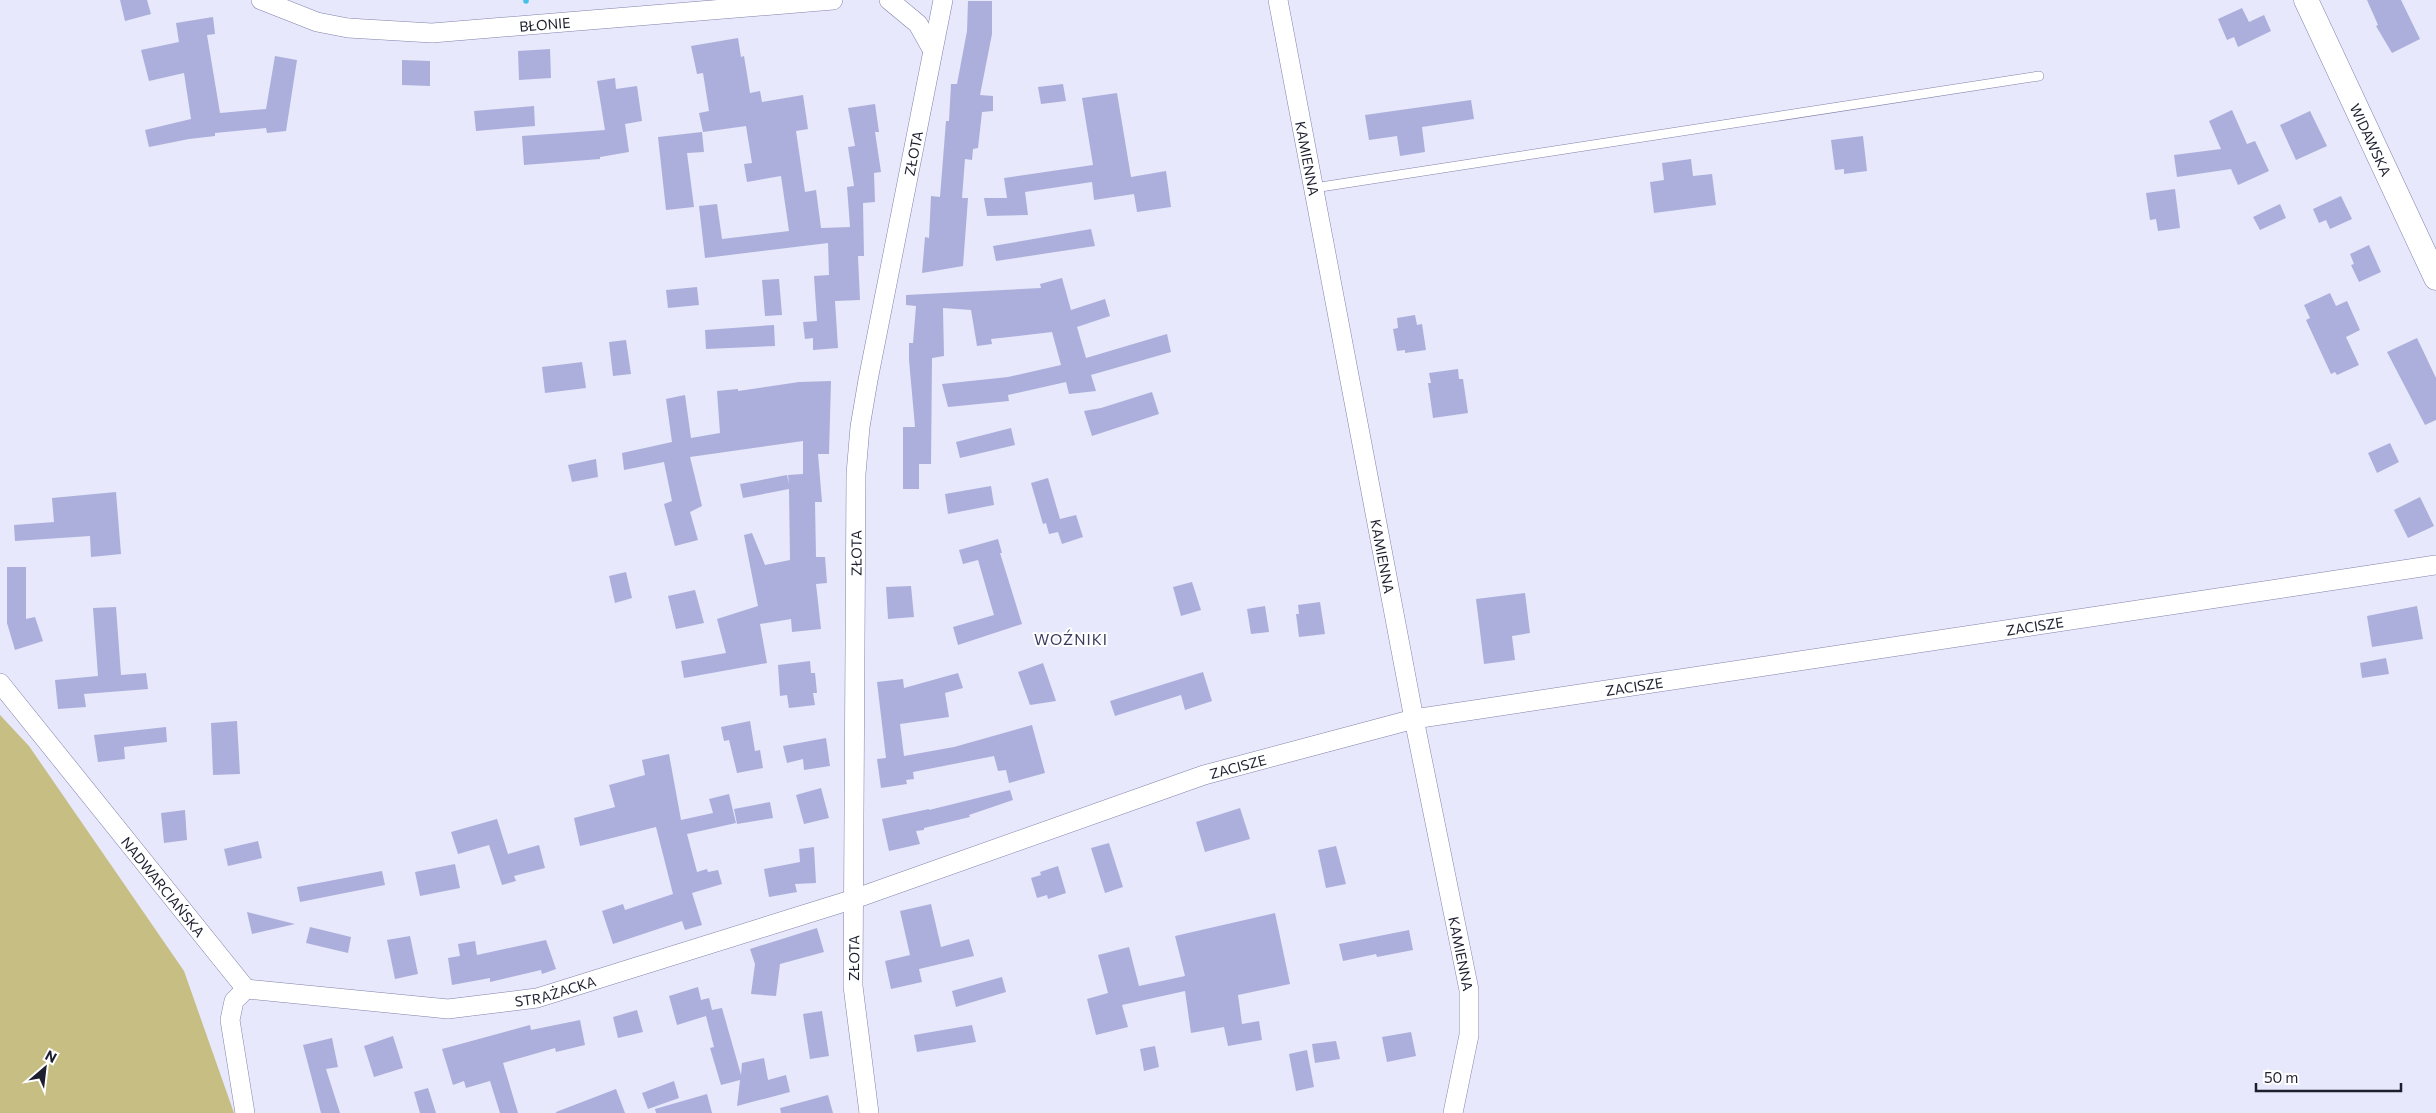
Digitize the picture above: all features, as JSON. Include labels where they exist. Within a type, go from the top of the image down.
[{"type":"street","name":"BŁONIE","points":[[261,0],[317,22],[348,28],[382,32],[432,33],[833,0]]},
{"type":"street","points":[[889,0],[918,24],[932,49]]},
{"type":"street","name":"ZŁOTA","points":[[869,1113],[853,986],[854,517],[860,427],[943,0]]},
{"type":"street","name":"KAMIENNA","points":[[1278,0],[1414,719],[1470,990],[1469,1035],[1453,1113]]},
{"type":"street","name":"WIDAWSKA","points":[[2306,0],[2436,278]]},
{"type":"street","name":"ZACISZE","points":[[854,899],[1204,775],[1414,719],[2436,565]]},
{"type":"street","name":"NADWARCIAŃSKA","points":[[0,683],[246,989]]},
{"type":"street","name":"STRAŻACKA","points":[[246,989],[448,1009],[504,1004],[537,998],[854,899]]},
{"type":"street","points":[[245,1113],[230,1020],[234,1001],[246,989]]},
{"type":"lane","points":[[1314,188],[2039,76]]},
{"type":"shaded area","points":[[0,715],[29,746],[184,971],[234,1113],[0,1113]]},
{"type":"building","points":[[120,0],[147,0],[151,14],[125,21]]},
{"type":"building","points":[[2367,0],[2401,0],[2420,39],[2392,53],[2376,26],[2378,25]]},
{"type":"building","points":[[968,1],[992,1],[992,34],[980,95],[993,96],[993,111],[982,112],[978,148],[973,149],[972,160],[965,159],[962,198],[968,198],[963,266],[922,273],[925,237],[929,238],[931,196],[940,197],[946,121],[949,121],[951,84],[957,84],[967,31]]},
{"type":"building","points":[[2242,8],[2249,22],[2264,15],[2271,31],[2238,47],[2234,37],[2227,40],[2218,19]]},
{"type":"building","points":[[213,17],[215,34],[207,35],[220,113],[266,109],[275,56],[297,60],[286,131],[267,133],[266,128],[215,133],[215,136],[149,147],[145,130],[191,119],[184,73],[149,81],[141,50],[179,42],[176,23]]},
{"type":"building","points":[[738,38],[741,57],[744,56],[750,93],[760,91],[762,102],[803,95],[808,129],[796,131],[805,192],[816,190],[821,228],[850,227],[847,187],[854,186],[848,147],[855,146],[848,108],[875,104],[879,132],[875,132],[881,172],[874,173],[875,202],[863,203],[864,256],[858,256],[860,300],[835,301],[838,348],[813,350],[813,338],[805,339],[803,322],[817,321],[814,276],[829,275],[828,243],[705,258],[699,206],[717,204],[722,239],[789,231],[781,176],[747,182],[744,164],[752,163],[746,126],[703,132],[699,113],[709,111],[703,73],[697,74],[691,46]]},
{"type":"building","points":[[550,49],[551,78],[519,80],[518,51]]},
{"type":"building","points":[[402,60],[430,61],[430,86],[402,85]]},
{"type":"building","points":[[615,78],[616,89],[637,86],[642,121],[625,124],[629,152],[600,157],[600,159],[524,165],[522,136],[605,130],[597,81]]},
{"type":"building","points":[[1063,84],[1066,101],[1041,104],[1038,87]]},
{"type":"building","points":[[1117,93],[1131,177],[1166,171],[1171,207],[1137,212],[1134,194],[1094,200],[1092,182],[1025,192],[1028,215],[987,216],[984,198],[1007,198],[1004,178],[1093,165],[1082,98]]},
{"type":"building","points":[[1471,100],[1474,119],[1422,127],[1425,152],[1400,156],[1397,136],[1369,140],[1365,115]]},
{"type":"building","points":[[534,106],[535,126],[476,131],[474,111]]},
{"type":"building","points":[[2232,110],[2247,144],[2255,141],[2269,171],[2238,185],[2231,169],[2177,177],[2174,155],[2221,149],[2209,121]]},
{"type":"building","points":[[2310,111],[2327,146],[2296,160],[2280,125]]},
{"type":"building","points":[[702,132],[704,152],[687,153],[694,207],[666,210],[658,137]]},
{"type":"building","points":[[1863,136],[1867,171],[1844,174],[1844,169],[1835,170],[1831,140]]},
{"type":"building","points":[[1691,159],[1693,176],[1712,174],[1716,205],[1654,213],[1650,182],[1664,180],[1662,163]]},
{"type":"building","points":[[2175,189],[2180,228],[2158,231],[2156,219],[2150,220],[2146,193]]},
{"type":"building","points":[[2341,196],[2352,219],[2330,229],[2326,220],[2319,223],[2313,209]]},
{"type":"building","points":[[2280,204],[2286,218],[2260,230],[2253,217]]},
{"type":"building","points":[[1091,229],[1095,246],[996,261],[993,246]]},
{"type":"building","points":[[2369,245],[2381,272],[2359,282],[2351,265],[2354,264],[2350,254]]},
{"type":"building","points":[[1062,278],[1071,310],[1105,299],[1110,316],[1077,327],[1086,358],[1167,334],[1171,352],[1091,375],[1096,391],[1069,394],[1066,382],[1008,395],[1009,401],[948,407],[942,384],[1008,377],[1061,365],[1052,332],[991,339],[992,344],[977,346],[971,310],[943,308],[944,356],[932,358],[931,464],[919,464],[919,489],[903,489],[903,427],[915,427],[909,343],[913,343],[916,306],[906,305],[906,295],[1041,288],[1040,284]]},
{"type":"building","points":[[779,279],[782,315],[765,316],[762,280]]},
{"type":"building","points":[[697,287],[699,305],[668,308],[666,290]]},
{"type":"building","points":[[2330,293],[2336,306],[2347,301],[2360,330],[2346,337],[2359,365],[2337,375],[2335,372],[2331,374],[2306,320],[2310,318],[2304,305]]},
{"type":"building","points":[[1415,315],[1417,325],[1422,324],[1426,350],[1405,353],[1405,350],[1397,351],[1393,329],[1398,328],[1397,318]]},
{"type":"building","points":[[774,325],[775,346],[706,349],[705,330]]},
{"type":"building","points":[[2417,338],[2436,378],[2436,420],[2425,425],[2387,352]]},
{"type":"building","points":[[626,340],[631,374],[613,376],[609,342]]},
{"type":"building","points":[[582,362],[586,388],[545,393],[542,367]]},
{"type":"building","points":[[1458,369],[1459,379],[1463,379],[1468,413],[1433,418],[1428,383],[1431,383],[1429,373]]},
{"type":"building","points":[[831,381],[829,454],[818,454],[822,502],[815,502],[816,557],[825,557],[827,583],[816,584],[821,629],[792,632],[791,619],[760,624],[767,663],[684,678],[681,661],[726,653],[717,619],[758,606],[744,535],[752,533],[765,565],[790,560],[789,489],[743,498],[740,484],[787,475],[789,484],[788,475],[803,474],[803,441],[690,457],[702,506],[690,512],[698,540],[675,546],[664,504],[672,501],[664,462],[624,470],[622,453],[672,442],[666,399],[685,395],[691,438],[720,433],[717,391],[738,389],[738,391],[799,382]]},
{"type":"building","points":[[1152,392],[1159,414],[1092,436],[1084,411],[1101,408]]},
{"type":"building","points":[[1011,428],[1015,445],[960,458],[956,442]]},
{"type":"building","points":[[2390,443],[2399,462],[2377,473],[2368,453]]},
{"type":"building","points":[[596,459],[598,477],[572,482],[568,465]]},
{"type":"building","points":[[1048,478],[1060,519],[1076,515],[1083,537],[1062,544],[1058,532],[1049,534],[1046,523],[1043,524],[1031,483]]},
{"type":"building","points":[[991,486],[994,505],[948,514],[945,494]]},
{"type":"building","points":[[116,492],[121,554],[91,557],[90,536],[15,541],[14,525],[54,522],[52,498]]},
{"type":"building","points":[[2420,497],[2434,526],[2408,538],[2394,510]]},
{"type":"building","points":[[998,539],[1002,553],[1000,553],[1022,624],[958,645],[953,627],[994,615],[978,560],[963,564],[959,550]]},
{"type":"building","points":[[7,567],[26,567],[26,619],[35,617],[43,641],[15,650],[7,623]]},
{"type":"building","points":[[626,572],[632,598],[615,603],[609,576]]},
{"type":"building","points":[[1192,582],[1201,610],[1181,616],[1173,587]]},
{"type":"building","points":[[911,586],[914,617],[888,619],[886,587]]},
{"type":"building","points":[[695,590],[704,623],[676,629],[668,596]]},
{"type":"building","points":[[1525,593],[1530,633],[1512,636],[1515,660],[1484,664],[1476,599]]},
{"type":"building","points":[[1320,602],[1325,634],[1299,637],[1296,614],[1299,614],[1298,605]]},
{"type":"building","points":[[1265,606],[1269,632],[1251,634],[1247,609]]},
{"type":"building","points":[[2417,606],[2423,639],[2372,647],[2367,616]]},
{"type":"building","points":[[116,607],[121,675],[146,673],[148,689],[84,694],[86,707],[58,709],[55,680],[98,676],[93,608]]},
{"type":"building","points":[[2386,658],[2389,674],[2362,678],[2360,663]]},
{"type":"building","points":[[810,661],[811,673],[815,673],[817,693],[813,693],[815,705],[789,708],[787,695],[780,696],[778,665]]},
{"type":"building","points":[[1043,663],[1056,701],[1030,705],[1018,672]]},
{"type":"building","points":[[1203,672],[1212,701],[1185,710],[1181,695],[1115,716],[1110,701]]},
{"type":"building","points":[[958,673],[963,688],[945,693],[949,717],[900,724],[904,756],[954,747],[1032,725],[1045,773],[1009,783],[1006,770],[998,771],[994,756],[913,772],[914,779],[906,780],[907,784],[881,788],[877,759],[886,758],[877,682],[903,679],[904,688]]},
{"type":"building","points":[[237,721],[240,774],[213,775],[211,723]]},
{"type":"building","points":[[750,721],[755,751],[760,750],[763,768],[737,773],[729,740],[724,741],[721,727]]},
{"type":"building","points":[[166,727],[167,742],[124,747],[125,759],[98,762],[94,735]]},
{"type":"building","points":[[826,738],[830,766],[804,770],[803,759],[787,763],[783,746]]},
{"type":"building","points":[[669,754],[681,820],[713,813],[709,799],[729,794],[736,823],[687,834],[697,872],[707,869],[708,872],[718,870],[722,884],[692,893],[702,925],[685,930],[682,921],[613,944],[602,911],[623,904],[625,910],[673,894],[656,827],[580,846],[574,818],[615,807],[609,785],[645,775],[642,760]]},
{"type":"building","points":[[821,788],[829,818],[804,824],[796,795]]},
{"type":"building","points":[[1010,790],[1013,800],[969,815],[970,817],[916,831],[920,844],[889,851],[882,819],[929,810]]},
{"type":"building","points":[[770,802],[773,818],[737,824],[734,809]]},
{"type":"building","points":[[1240,808],[1250,839],[1205,852],[1196,822]]},
{"type":"building","points":[[185,810],[187,840],[164,843],[161,813]]},
{"type":"building","points":[[497,819],[508,854],[539,845],[545,868],[514,876],[516,881],[502,885],[489,845],[458,854],[451,832]]},
{"type":"building","points":[[258,841],[262,858],[228,866],[224,849]]},
{"type":"building","points":[[1109,843],[1123,887],[1105,893],[1091,848]]},
{"type":"building","points":[[1336,846],[1346,884],[1326,888],[1318,850]]},
{"type":"building","points":[[814,847],[816,883],[795,884],[797,892],[769,897],[764,869],[800,862],[799,849]]},
{"type":"building","points":[[455,864],[460,888],[420,896],[415,872]]},
{"type":"building","points":[[1058,866],[1066,893],[1048,899],[1047,895],[1037,898],[1031,878],[1041,875],[1040,872]]},
{"type":"building","points":[[382,871],[385,885],[300,902],[297,887]]},
{"type":"building","points":[[931,904],[941,947],[969,939],[974,956],[919,969],[922,982],[891,989],[885,961],[910,955],[900,911]]},
{"type":"building","points":[[247,912],[295,924],[252,934]]},
{"type":"building","points":[[1275,913],[1290,984],[1238,995],[1242,1024],[1259,1021],[1262,1040],[1228,1046],[1224,1027],[1191,1033],[1185,991],[1122,1005],[1128,1027],[1096,1035],[1087,999],[1108,993],[1098,955],[1129,947],[1139,986],[1185,976],[1175,936]]},
{"type":"building","points":[[310,927],[351,937],[348,953],[306,943]]},
{"type":"building","points":[[817,928],[824,952],[780,964],[776,996],[751,994],[755,964],[750,949]]},
{"type":"building","points":[[1409,930],[1413,950],[1377,957],[1376,954],[1343,961],[1339,944]]},
{"type":"building","points":[[410,936],[418,974],[395,979],[387,940]]},
{"type":"building","points":[[546,940],[556,969],[542,974],[541,970],[490,982],[490,978],[452,985],[448,958],[460,956],[458,944],[475,941],[477,955]]},
{"type":"building","points":[[1002,977],[1006,992],[956,1007],[952,991]]},
{"type":"building","points":[[698,987],[701,1000],[709,998],[712,1010],[722,1008],[741,1075],[742,1063],[764,1058],[768,1080],[786,1075],[790,1092],[737,1106],[740,1080],[721,1085],[710,1048],[714,1047],[706,1016],[677,1025],[669,996]]},
{"type":"building","points":[[637,1010],[643,1032],[618,1038],[613,1017]]},
{"type":"building","points":[[822,1011],[829,1056],[810,1059],[803,1014]]},
{"type":"building","points":[[580,1020],[585,1045],[556,1052],[555,1048],[503,1063],[518,1113],[500,1113],[490,1081],[466,1088],[464,1081],[453,1085],[442,1049],[530,1025],[531,1030]]},
{"type":"building","points":[[972,1025],[976,1042],[917,1052],[914,1035]]},
{"type":"building","points":[[1411,1032],[1416,1056],[1387,1062],[1382,1037]]},
{"type":"building","points":[[393,1036],[403,1068],[374,1077],[364,1046]]},
{"type":"building","points":[[332,1038],[338,1067],[326,1069],[340,1113],[321,1113],[303,1045]]},
{"type":"building","points":[[1336,1041],[1340,1059],[1315,1063],[1312,1044]]},
{"type":"building","points":[[1155,1046],[1159,1067],[1144,1071],[1140,1049]]},
{"type":"building","points":[[1307,1050],[1314,1087],[1296,1091],[1289,1054]]},
{"type":"building","points":[[674,1081],[679,1098],[648,1109],[642,1093]]},
{"type":"building","points":[[428,1088],[436,1113],[420,1113],[414,1092]]},
{"type":"building","points":[[616,1089],[625,1113],[556,1113],[556,1112]]},
{"type":"building","points":[[707,1094],[712,1113],[656,1113],[655,1109]]},
{"type":"building","points":[[828,1095],[833,1113],[781,1113],[780,1108]]},
{"type":"district","name":"WOŹNIKI","points":[[1071,639]]}]
